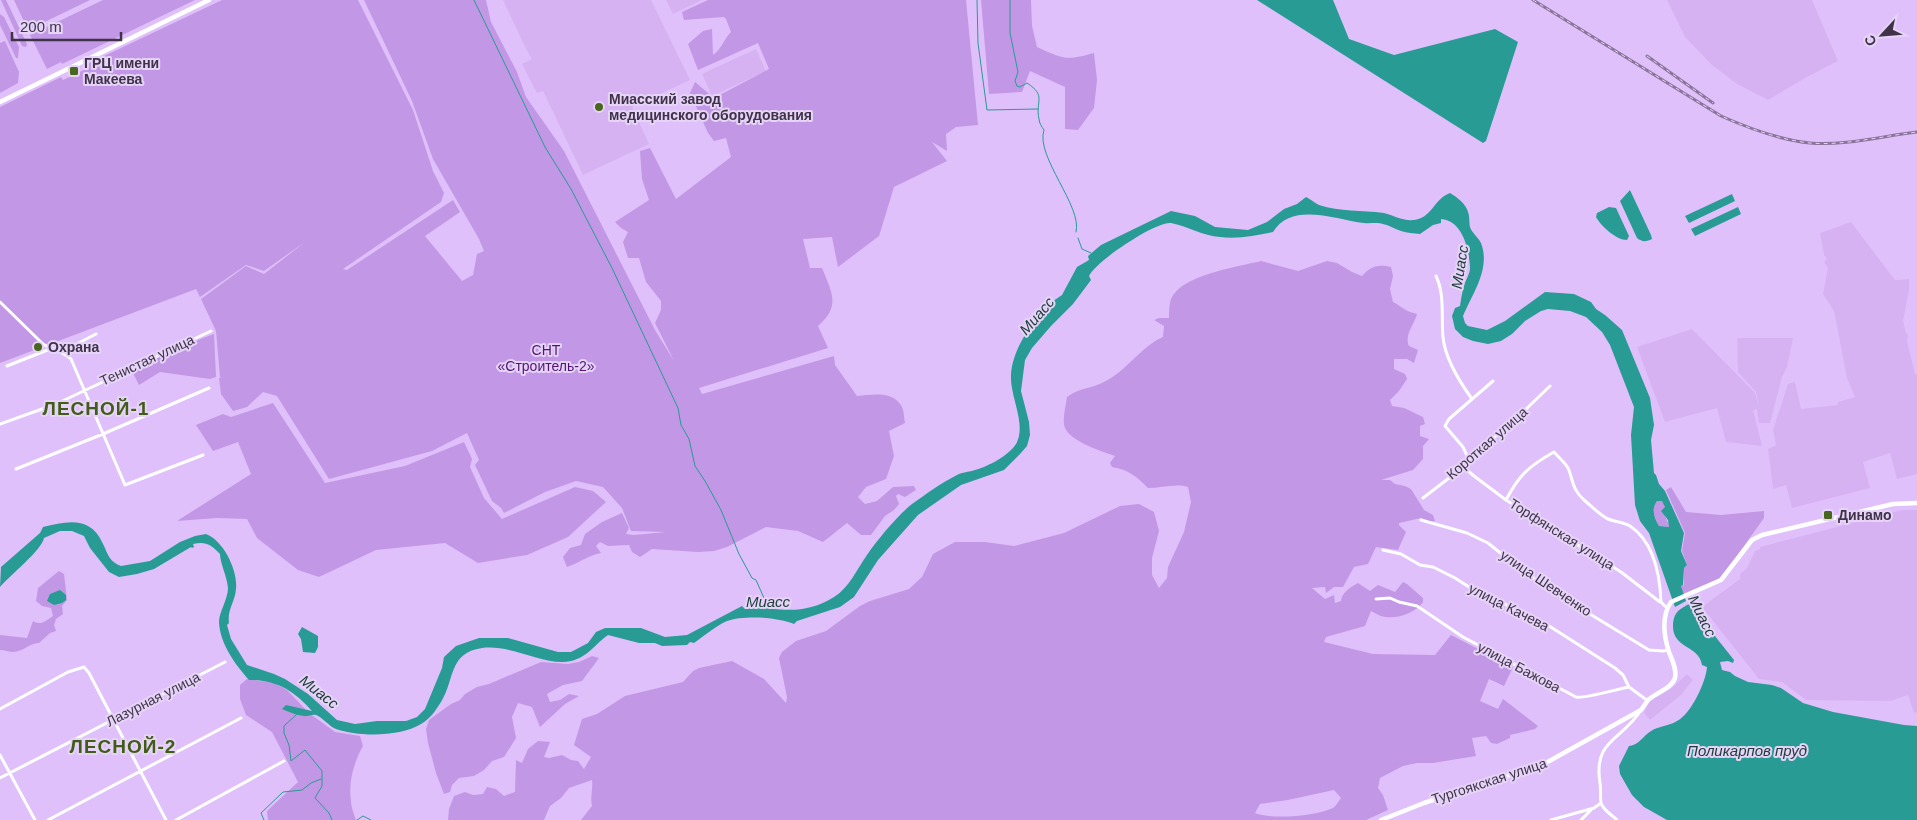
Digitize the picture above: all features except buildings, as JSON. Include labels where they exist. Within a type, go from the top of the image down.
[{"type":"main road","points":[[0,102],[209,0]]},
{"type":"main road","points":[[1667,608],[1671,602],[1721,580],[1752,540],[1762,535],[1893,504],[1917,503]]},
{"type":"main road","name":"Тургоякская улица","points":[[1382,820],[1424,803],[1544,764],[1641,710],[1648,700],[1668,687],[1675,676],[1675,669],[1668,650],[1665,626],[1667,608]]},
{"type":"street","points":[[1436,276],[1442,287],[1443,338],[1448,360],[1472,399]]},
{"type":"street","points":[[0,302],[43,344],[71,359],[125,486],[203,455]]},
{"type":"street","name":"Тенистая улица","points":[[0,424],[56,404],[211,331]]},
{"type":"street","points":[[61,352],[96,334]]},
{"type":"street","points":[[7,366],[50,349]]},
{"type":"street","points":[[1469,460],[1463,447],[1445,426],[1449,419],[1494,381]]},
{"type":"street","name":"Короткая улица","points":[[1424,498],[1466,465],[1469,460],[1550,386]]},
{"type":"street","points":[[16,469],[209,388]]},
{"type":"street","points":[[1506,500],[1517,479],[1537,462],[1554,452],[1565,463],[1573,486],[1584,500],[1608,519],[1629,525],[1643,536],[1660,583],[1661,602]]},
{"type":"street","name":"Торфянская улица","points":[[1466,465],[1467,470],[1506,500],[1621,572],[1667,608]]},
{"type":"street","name":"улица Шевченко","points":[[1421,520],[1466,533],[1488,543],[1519,568],[1557,594],[1649,650],[1668,650]]},
{"type":"street","name":"улица Качева","points":[[1383,550],[1401,554],[1420,565],[1433,567],[1455,578],[1483,596],[1499,600],[1514,610],[1546,624],[1615,668],[1623,675],[1629,687],[1648,700]]},
{"type":"street","name":"улица Бажова","points":[[1376,599],[1390,598],[1417,606],[1463,637],[1576,697],[1582,699],[1609,690],[1629,687]]},
{"type":"street","name":"Лазурная улица","points":[[0,778],[225,662]]},
{"type":"street","points":[[0,709],[68,672],[84,667],[114,719],[166,820]]},
{"type":"street","points":[[1617,820],[1601,803],[1598,771],[1599,758],[1604,749],[1636,719],[1641,710]]},
{"type":"street","points":[[48,820],[241,718]]},
{"type":"street","points":[[0,755],[35,820]]},
{"type":"street","points":[[176,820],[284,761]]},
{"type":"street","points":[[1581,820],[1601,803]]},
{"type":"street","points":[[1552,820],[1594,808]]},
{"type":"shaded area","points":[[503,0],[651,0],[690,80],[632,107],[649,144],[583,175],[543,91],[537,93],[522,64],[532,59]]},
{"type":"shaded area","points":[[666,0],[702,0],[673,14]]},
{"type":"shaded area","points":[[1667,0],[1812,0],[1838,61],[1768,100],[1737,84],[1712,65],[1685,37]]},
{"type":"shaded area","points":[[756,49],[766,71],[712,96],[702,74]]},
{"type":"shaded area","points":[[1851,222],[1895,280],[1909,279],[1909,290],[1903,321],[1908,335],[1907,341],[1915,374],[1917,374],[1917,474],[1897,479],[1890,453],[1863,462],[1870,488],[1792,508],[1786,485],[1773,489],[1768,449],[1776,445],[1773,430],[1788,384],[1795,382],[1801,409],[1838,405],[1838,402],[1855,397],[1847,378],[1834,311],[1823,294],[1828,268],[1824,262],[1827,259],[1824,255],[1820,233]]},
{"type":"shaded area","points":[[1692,329],[1755,393],[1759,408],[1756,392],[1738,372],[1737,338],[1793,338],[1787,367],[1782,377],[1770,423],[1759,423],[1757,409],[1753,410],[1762,446],[1726,442],[1717,408],[1665,422],[1637,347]]},
{"type":"shaded area","points":[[1902,510],[1917,510],[1917,712],[1914,713],[1908,695],[1891,701],[1806,700],[1782,682],[1759,679],[1702,607],[1740,579],[1740,574],[1747,568],[1755,551],[1760,549],[1760,547]]},
{"type":"shaded area","points":[[1687,674],[1693,680],[1681,695],[1650,720],[1644,713],[1649,702],[1672,688]]},
{"type":"green space","points":[[1,0],[6,0],[27,44],[26,47],[22,46]]},
{"type":"green space","points":[[14,0],[90,0],[28,30]]},
{"type":"green space","points":[[103,0],[195,0],[62,64],[61,62],[47,69],[30,35]]},
{"type":"green space","name":"СНТ «Строитель-2»","points":[[222,0],[358,0],[413,110],[433,171],[444,193],[441,202],[343,269],[347,270],[453,200],[460,212],[425,236],[462,281],[473,275],[477,254],[484,251],[433,159],[412,101],[364,0],[486,0],[491,22],[517,72],[526,97],[564,151],[655,330],[674,361],[655,323],[661,310],[661,301],[646,282],[639,258],[628,258],[623,242],[628,232],[615,222],[649,200],[642,179],[640,151],[650,148],[676,199],[731,157],[726,138],[714,141],[708,133],[690,93],[695,82],[714,98],[769,69],[758,43],[698,70],[688,44],[703,31],[712,29],[713,55],[731,32],[724,17],[684,20],[682,12],[708,0],[966,0],[978,125],[956,127],[946,134],[947,151],[932,142],[947,161],[894,187],[879,236],[838,267],[832,237],[803,239],[810,268],[822,268],[831,292],[832,305],[830,312],[818,326],[828,348],[699,388],[702,394],[834,356],[835,365],[857,396],[888,396],[898,402],[904,413],[905,423],[889,431],[894,456],[886,479],[866,487],[858,497],[865,504],[877,501],[893,487],[914,486],[916,490],[905,497],[898,494],[896,496],[899,504],[885,516],[871,535],[861,535],[847,523],[823,542],[798,531],[766,527],[727,547],[714,551],[698,552],[652,549],[640,557],[632,552],[629,545],[608,546],[600,542],[596,546],[601,553],[592,555],[567,567],[563,557],[570,548],[581,545],[585,534],[602,522],[622,513],[629,528],[626,534],[666,532],[631,531],[622,508],[603,487],[576,481],[545,492],[504,513],[492,501],[475,465],[479,460],[467,433],[432,451],[329,479],[277,396],[263,392],[247,407],[233,411],[221,394],[216,331],[201,299],[246,266],[264,274],[305,242],[264,271],[246,265],[200,297],[196,289],[0,363],[0,107],[61,77],[63,80],[84,70],[83,66]]},
{"type":"green space","points":[[981,0],[1031,0],[1032,26],[1037,47],[1065,58],[1094,53],[1097,80],[1094,108],[1078,130],[1065,129],[1065,87],[1030,71],[1022,92],[989,94]]},
{"type":"green space","points":[[0,14],[4,17],[19,47],[18,58],[16,58],[0,25]]},
{"type":"green space","points":[[5,41],[19,72],[18,83],[0,93],[0,43]]},
{"type":"green space","points":[[1261,261],[1298,271],[1327,261],[1337,263],[1362,276],[1368,270],[1375,267],[1391,267],[1393,276],[1390,289],[1393,302],[1407,311],[1417,314],[1408,338],[1409,346],[1418,350],[1414,363],[1407,359],[1394,359],[1394,369],[1405,374],[1407,379],[1390,400],[1392,406],[1404,408],[1423,417],[1425,424],[1420,426],[1420,436],[1429,439],[1423,446],[1423,459],[1413,470],[1381,480],[1390,480],[1395,484],[1411,489],[1424,510],[1433,515],[1435,521],[1431,522],[1421,518],[1399,523],[1406,532],[1398,550],[1376,547],[1368,564],[1354,567],[1343,587],[1334,587],[1326,593],[1325,587],[1312,588],[1325,599],[1334,595],[1335,603],[1341,601],[1345,592],[1358,583],[1370,591],[1378,585],[1395,592],[1403,582],[1423,598],[1423,602],[1412,612],[1402,616],[1384,617],[1371,611],[1365,626],[1326,637],[1324,642],[1373,654],[1435,655],[1451,635],[1513,667],[1504,686],[1489,679],[1480,701],[1498,709],[1503,699],[1538,726],[1535,729],[1510,735],[1510,738],[1497,744],[1491,743],[1486,736],[1472,738],[1476,756],[1403,766],[1380,778],[1378,788],[1383,795],[1388,810],[1366,820],[581,820],[592,806],[592,780],[569,788],[561,798],[550,806],[544,820],[448,820],[449,809],[454,796],[465,792],[473,795],[483,794],[487,787],[496,789],[504,796],[515,792],[516,760],[522,763],[528,749],[538,741],[550,742],[544,757],[549,758],[562,755],[571,760],[578,761],[584,769],[591,757],[574,745],[582,719],[597,714],[625,696],[683,682],[693,671],[699,668],[732,661],[764,679],[786,703],[787,697],[779,658],[782,652],[796,641],[826,631],[860,606],[870,601],[909,589],[922,577],[933,554],[955,542],[985,542],[1014,546],[1064,533],[1120,506],[1139,504],[1154,512],[1159,531],[1152,558],[1152,575],[1159,588],[1167,578],[1168,567],[1184,532],[1191,502],[1188,487],[1148,488],[1132,474],[1112,467],[1110,463],[1115,456],[1077,440],[1066,430],[1064,417],[1067,397],[1077,391],[1099,384],[1120,372],[1147,347],[1163,337],[1164,326],[1154,320],[1169,318],[1171,299],[1186,284],[1211,273]],"holes":[[[1334,790],[1341,798],[1333,808],[1316,813],[1283,817],[1255,813],[1260,804]]]},
{"type":"green space","points":[[214,334],[216,377],[210,379],[160,372],[139,385],[133,373],[152,357]]},
{"type":"green space","points":[[273,403],[325,483],[405,466],[464,442],[472,459],[470,467],[484,498],[502,519],[575,487],[593,491],[606,502],[568,537],[527,555],[478,563],[445,543],[376,550],[319,577],[298,570],[257,538],[247,519],[217,518],[177,521],[251,474],[238,442],[213,451],[196,425],[223,414],[231,417]]},
{"type":"green space","points":[[1671,487],[1686,512],[1721,515],[1764,511],[1764,518],[1721,578],[1683,594],[1681,586],[1684,585],[1684,568],[1687,565],[1682,551],[1685,533],[1666,490]]},
{"type":"green space","points":[[1657,501],[1662,501],[1665,504],[1664,514],[1670,527],[1659,526],[1657,523],[1654,510]]},
{"type":"green space","points":[[59,571],[64,574],[67,600],[62,606],[63,614],[56,619],[54,625],[56,631],[50,633],[39,643],[32,644],[20,651],[0,650],[0,635],[27,638],[33,621],[41,623],[53,616],[51,608],[42,606],[36,601],[38,588]]},
{"type":"green space","points":[[592,656],[599,658],[582,681],[563,685],[547,694],[550,702],[560,700],[569,694],[579,696],[565,704],[540,727],[532,707],[518,703],[512,717],[516,738],[504,757],[492,761],[484,770],[474,776],[459,778],[452,785],[450,792],[444,794],[428,743],[426,729],[429,720],[477,687],[489,684],[541,662],[568,664],[579,662]]},
{"type":"green space","points":[[247,679],[275,683],[287,690],[309,713],[335,732],[360,736],[363,746],[354,765],[350,787],[356,820],[268,820],[267,811],[298,782],[272,732],[246,715],[240,699],[240,685]]},
{"type":"water","points":[[1257,0],[1333,0],[1349,39],[1394,55],[1495,29],[1518,42],[1486,141],[1483,143]]},
{"type":"water","points":[[1630,190],[1651,235],[1652,239],[1650,240],[1642,241],[1637,238],[1620,201]]},
{"type":"water","name":"Миасс","points":[[1450,193],[1465,206],[1469,214],[1470,227],[1481,243],[1483,253],[1482,272],[1463,316],[1468,326],[1487,330],[1505,321],[1545,292],[1574,294],[1591,302],[1596,309],[1622,330],[1650,398],[1654,425],[1651,440],[1654,473],[1665,491],[1684,533],[1681,551],[1687,565],[1684,568],[1683,585],[1681,586],[1686,601],[1675,607],[1649,533],[1640,521],[1635,505],[1631,435],[1634,407],[1610,345],[1602,332],[1586,317],[1570,311],[1548,309],[1525,321],[1512,334],[1501,341],[1488,344],[1463,337],[1455,329],[1452,316],[1455,308],[1460,306],[1470,268],[1466,245],[1460,230],[1455,225],[1441,219],[1441,223],[1433,225],[1420,234],[1403,232],[1381,223],[1364,223],[1315,215],[1291,217],[1281,223],[1273,232],[1227,238],[1201,233],[1177,224],[1163,224],[1140,235],[1114,252],[1094,269],[1089,276],[1091,280],[1073,304],[1032,348],[1025,360],[1021,391],[1029,422],[1030,435],[1027,446],[1004,470],[961,485],[918,515],[878,560],[854,597],[840,607],[797,621],[794,624],[761,618],[734,619],[723,623],[694,643],[690,642],[687,645],[662,646],[655,643],[639,643],[608,635],[582,657],[561,662],[505,649],[482,648],[463,655],[458,661],[441,702],[424,722],[402,731],[367,734],[345,732],[336,729],[316,715],[301,716],[282,709],[286,705],[312,711],[292,692],[284,688],[268,682],[249,680],[229,653],[222,638],[219,622],[228,588],[220,554],[208,544],[193,544],[194,547],[154,569],[119,577],[109,572],[90,548],[84,536],[72,531],[60,531],[44,538],[32,556],[0,587],[1,567],[40,533],[43,527],[69,522],[84,524],[97,534],[111,559],[121,566],[150,561],[180,542],[206,534],[219,543],[228,557],[235,574],[236,589],[227,625],[231,639],[247,665],[285,679],[308,694],[337,720],[355,724],[377,721],[406,721],[417,717],[425,709],[442,668],[444,657],[456,646],[479,638],[508,638],[558,652],[571,652],[588,643],[596,632],[605,628],[641,628],[665,637],[687,635],[742,606],[745,609],[749,606],[754,608],[763,606],[764,608],[792,610],[808,608],[834,597],[848,583],[882,535],[912,504],[957,475],[992,463],[1013,448],[1019,436],[1020,428],[1011,384],[1012,368],[1017,351],[1031,326],[1042,313],[1043,308],[1062,295],[1077,267],[1089,260],[1088,256],[1101,245],[1171,211],[1195,216],[1215,227],[1248,230],[1267,222],[1284,209],[1297,204],[1306,197],[1319,205],[1327,207],[1384,213],[1402,219],[1416,220],[1425,216]],"holes":[[[1657,501],[1662,501],[1665,507],[1661,511],[1668,520],[1669,527],[1659,526],[1655,517],[1655,504]]]},
{"type":"water","points":[[1732,194],[1735,201],[1689,223],[1685,216]]},
{"type":"water","points":[[1609,207],[1616,208],[1629,236],[1627,240],[1618,238],[1609,232],[1596,217],[1597,213]]},
{"type":"water","points":[[1738,207],[1741,214],[1695,236],[1691,229]]},
{"type":"water","points":[[60,590],[66,595],[66,600],[54,605],[47,601],[50,594]]},
{"type":"water","name":"Поликарпов пруд","points":[[1692,602],[1699,616],[1734,660],[1733,663],[1728,661],[1720,662],[1722,670],[1730,672],[1748,682],[1781,688],[1803,703],[1833,712],[1917,726],[1917,820],[1667,820],[1644,807],[1632,795],[1620,774],[1619,766],[1629,746],[1638,742],[1651,731],[1674,723],[1682,717],[1692,705],[1701,689],[1707,667],[1702,665],[1696,654],[1677,639],[1673,625],[1675,616],[1681,608]]},
{"type":"water","points":[[302,627],[318,636],[318,647],[315,653],[303,652],[301,639],[298,634]]},
{"type":"waterway","points":[[474,0],[545,147],[571,189],[612,268],[678,408],[681,425],[689,439],[695,466],[721,510],[739,554],[752,578],[756,580],[764,598],[762,606]]},
{"type":"waterway","points":[[977,0],[978,43],[987,110],[1038,109]]},
{"type":"waterway","points":[[1010,0],[1010,33],[1018,72],[1015,81],[1017,86],[1020,87],[1027,83],[1039,95],[1038,113],[1044,130],[1043,141],[1046,153],[1073,209],[1076,232]]},
{"type":"waterway","points":[[1078,238],[1082,249],[1091,253]]},
{"type":"waterway","points":[[297,714],[284,726],[291,761],[305,750],[322,771],[322,786],[315,798],[329,813],[332,820]]},
{"type":"waterway","points":[[264,820],[261,813],[283,792],[302,790],[311,783],[321,779]]},
{"type":"waterway","points":[[357,820],[363,816],[371,820]]},
{"type":"railway","points":[[1533,0],[1721,116],[1753,129],[1787,139],[1823,144],[1917,132]]},
{"type":"railway","points":[[1647,56],[1713,103]]},
{"type":"place","name":"ГРЦ имени Макеева","points":[[74,71]]},
{"type":"place","name":"Миасский завод медицинского оборудования","points":[[599,107]]},
{"type":"place","name":"Охрана","points":[[38,347]]},
{"type":"place","name":"Динамо","points":[[1828,515]]},
{"type":"district","name":"ЛЕСНОЙ-1","points":[[96,408]]},
{"type":"district","name":"ЛЕСНОЙ-2","points":[[123,746]]}]
